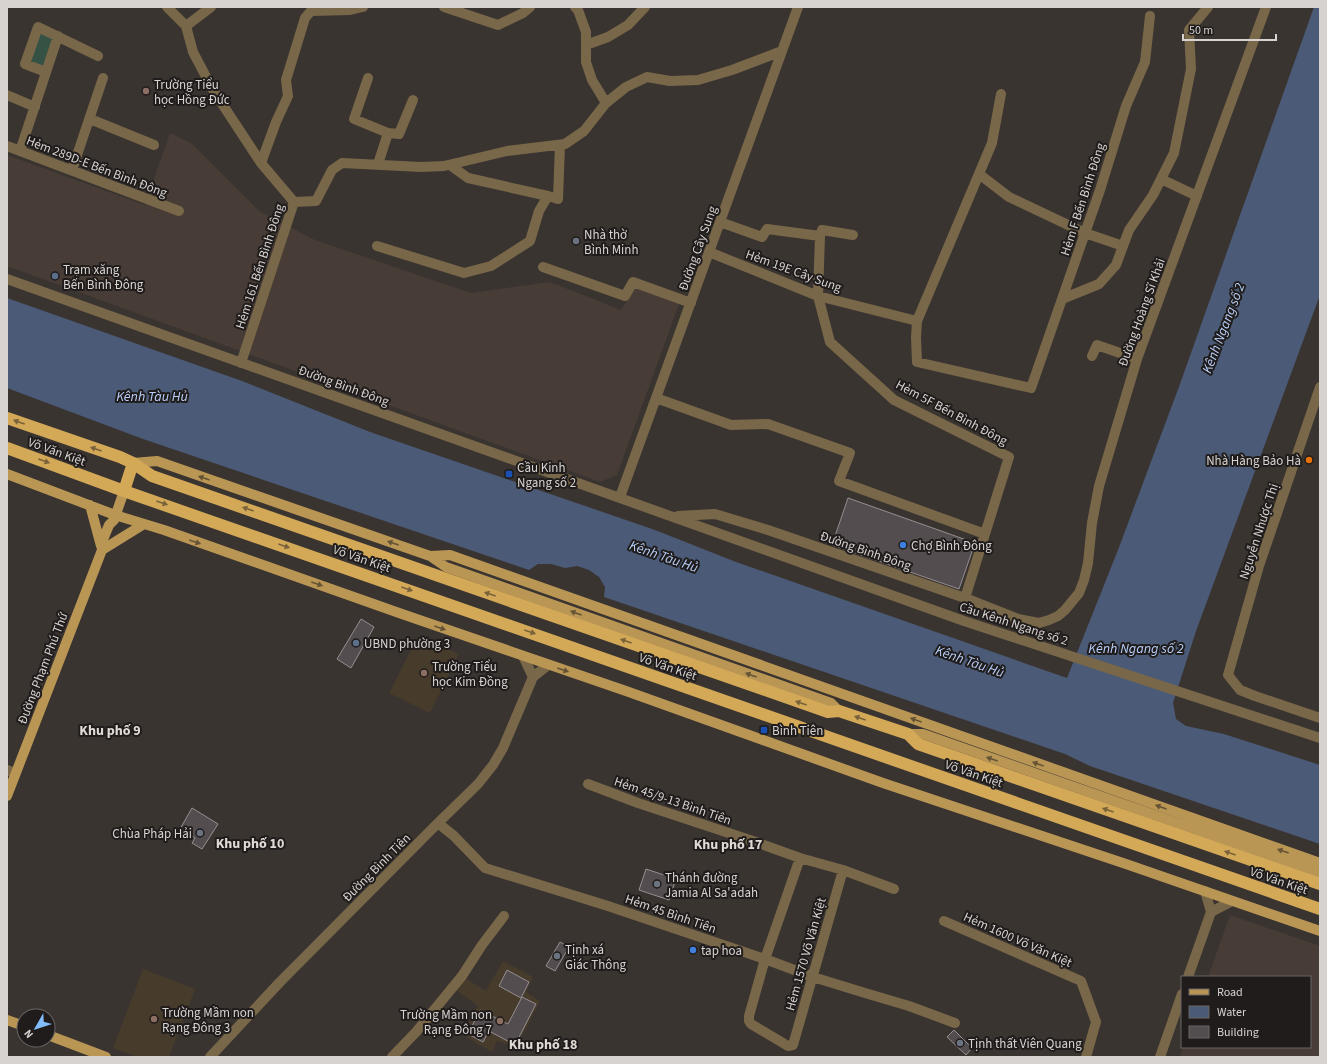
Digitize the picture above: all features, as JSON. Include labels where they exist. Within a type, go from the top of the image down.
[{"type":"highway","name":"Võ Văn Kiệt","points":[[7,418],[120,457],[133,463],[152,476],[828,712],[839,710],[908,734],[918,744],[1320,884]]},
{"type":"highway","name":"Võ Văn Kiệt","points":[[7,448],[124,491],[1320,909]]},
{"type":"highway","points":[[124,491],[133,463]]},
{"type":"main road","name":"Võ Văn Kiệt","points":[[133,463],[157,461],[430,556],[446,567],[831,704],[839,710]]},
{"type":"main road","points":[[7,474],[90,505],[114,518],[144,524],[626,691],[883,783],[1126,864],[1320,931]]},
{"type":"main road","name":"Đường Phạm Phú Thứ","points":[[7,796],[11,772],[102,550],[108,544],[115,528],[114,518],[124,491]]},
{"type":"main road","points":[[90,505],[102,550],[144,524]]},
{"type":"main road","name":"Võ Văn Kiệt","points":[[430,556],[450,555],[1320,863]]},
{"type":"main road","name":"Võ Văn Kiệt","points":[[908,734],[923,734],[1320,873]]},
{"type":"main road","points":[[56,1038],[106,1057]]},
{"type":"street","points":[[167,7],[186,26],[212,7]]},
{"type":"street","points":[[261,163],[276,122],[288,96],[286,80],[307,9],[350,10],[363,7]]},
{"type":"street","points":[[444,7],[498,26],[523,13],[530,7]]},
{"type":"street","points":[[575,7],[578,10],[586,32],[586,62],[592,80],[606,103]]},
{"type":"street","points":[[586,45],[608,37],[628,25],[645,7]]},
{"type":"street","name":"Đường Cây Sung","points":[[620,497],[798,7]]},
{"type":"street","points":[[1062,299],[1099,284],[1116,265],[1129,230],[1153,195],[1174,153],[1191,69],[1189,30],[1208,7]]},
{"type":"street","name":"Đường Hoàng Sĩ Khải","points":[[1049,620],[1058,616],[1072,604],[1079,593],[1084,580],[1088,563],[1092,523],[1099,486],[1137,359],[1266,7]]},
{"type":"street","name":"Hẻm F Bến Bình Đông","points":[[917,320],[917,362],[1031,388],[1100,190],[1126,106],[1145,62],[1150,16]]},
{"type":"street","name":"Hẻm 161 Bến Bình Đông","points":[[186,26],[193,52],[212,90],[261,163],[294,202],[241,362]]},
{"type":"street","points":[[46,72],[25,64],[38,27],[98,56]]},
{"type":"street","points":[[20,151],[58,36]]},
{"type":"street","points":[[294,202],[316,201],[332,170],[342,163],[421,167],[450,166],[507,151],[566,144],[584,131],[606,103],[626,87],[647,77],[670,81],[698,80],[732,70],[782,51]]},
{"type":"street","points":[[72,170],[103,78]]},
{"type":"street","points":[[368,78],[354,119],[388,133],[399,134],[413,100]]},
{"type":"street","points":[[917,320],[992,143],[1001,94]]},
{"type":"street","points":[[7,96],[35,106]]},
{"type":"street","points":[[90,118],[154,145]]},
{"type":"street","points":[[378,164],[388,133]]},
{"type":"street","points":[[450,166],[468,178],[558,199],[560,145]]},
{"type":"street","name":"Hẻm 289D-E Bến Bình Đông","points":[[7,146],[179,211]]},
{"type":"street","points":[[979,174],[1009,197],[1085,233],[1123,246]]},
{"type":"street","points":[[1161,179],[1197,196]]},
{"type":"street","points":[[377,246],[464,274],[491,266],[530,241],[539,211],[548,196]]},
{"type":"street","points":[[720,222],[762,237],[767,229],[820,236],[822,230],[853,235]]},
{"type":"street","name":"Hẻm 5F Bến Bình Đông","points":[[820,236],[818,296],[830,342],[894,400],[1009,457],[985,534]]},
{"type":"street","name":"Hẻm 19E Cây Sung","points":[[709,252],[818,296],[917,320]]},
{"type":"street","points":[[543,267],[625,296],[633,282],[691,303]]},
{"type":"street","name":"Đường Bình Đông","points":[[7,279],[702,526]]},
{"type":"street","points":[[1092,356],[1097,345],[1137,359]]},
{"type":"street","name":"Nguyễn Nhược Thị","points":[[1320,387],[1259,566],[1228,676],[1240,690],[1320,718]]},
{"type":"street","points":[[656,398],[731,425],[768,424],[850,453],[839,481],[985,534],[965,598]]},
{"type":"street","name":"Đường Bình Đông","points":[[672,516],[715,514],[768,530],[965,598],[1018,619],[1039,623],[1049,620]]},
{"type":"street","name":"Cầu Kênh Ngang số 2","points":[[702,526],[964,621],[1320,738]]},
{"type":"street","points":[[523,656],[533,677]]},
{"type":"street","name":"Đường Bình Tiên","points":[[210,1057],[280,982],[478,784],[493,765],[503,748],[533,677],[548,665]]},
{"type":"street","name":"Hẻm 45/9-13 Bình Tiên","points":[[588,784],[638,803],[800,858]]},
{"type":"street","name":"Hẻm 45 Bình Tiên","points":[[438,823],[454,836],[485,868],[608,906],[765,959],[813,977],[864,994],[910,1006],[955,1023]]},
{"type":"street","points":[[765,959],[800,858],[843,870],[894,889]]},
{"type":"street","name":"Hẻm 1570 Võ Văn Kiệt","points":[[765,959],[749,1020],[751,1024],[788,1046],[793,1045],[843,870]]},
{"type":"street","points":[[1188,976],[1211,912],[1205,891]]},
{"type":"street","points":[[1211,912],[1232,900]]},
{"type":"street","points":[[392,1057],[416,1032],[462,976],[482,945],[504,916]]},
{"type":"street","name":"Hẻm 1600 Võ Văn Kiệt","points":[[944,921],[1081,981],[1096,1022],[1086,1057]]},
{"type":"street","points":[[1160,1057],[1181,997]]},
{"type":"shaded area","points":[[170,133],[191,143],[259,211],[315,240],[471,293],[550,282],[621,310],[636,287],[679,304],[617,475],[600,482],[7,266],[7,155],[145,205]]},
{"type":"shaded area","name":"Trường Tiểu học Kim Đồng","points":[[418,636],[459,654],[430,713],[389,693]]},
{"type":"shaded area","points":[[1230,915],[1320,946],[1320,1057],[1180,1057],[1183,1048],[1311,1048],[1311,976],[1208,976]]},
{"type":"shaded area","name":"Trường Mầm non Rạng Đông 7","points":[[503,961],[533,977],[526,992],[540,1001],[516,1048],[497,1041],[492,1052],[463,1035],[478,1006],[456,990],[465,978],[486,991]]},
{"type":"shaded area","name":"Trường Mầm non Rạng Đông 3","points":[[143,969],[195,989],[169,1057],[137,1057],[113,1048]]},
{"type":"green space","points":[[41,33],[54,38],[43,66],[30,61]]},
{"type":"water","name":"Kênh Tàu Hủ","points":[[1314,7],[1320,7],[1320,295],[1196,631],[1173,703],[1176,719],[1186,726],[1224,734],[1320,765],[1320,844],[1090,766],[1065,754],[604,597],[605,587],[599,577],[589,570],[577,566],[565,568],[551,564],[538,564],[529,570],[143,439],[7,388],[7,298],[242,381],[370,432],[655,530],[736,562],[1067,678],[1118,550],[1180,384]]},
{"type":"building","name":"Chợ Bình Đông","points":[[848,498],[975,543],[959,589],[832,545]]},
{"type":"building","name":"UBND phường 3","points":[[361,619],[374,627],[351,668],[337,659]]},
{"type":"building","name":"Chùa Pháp Hải","points":[[192,808],[218,824],[202,849],[192,843],[195,838],[180,829]]},
{"type":"building","name":"Thánh đường Jamia Al Sa'adah","points":[[646,869],[676,879],[669,900],[639,890]]},
{"type":"building","name":"Tịnh xá Giác Thông","points":[[560,942],[569,947],[555,971],[546,966]]},
{"type":"building","points":[[507,970],[529,982],[521,998],[499,986]]},
{"type":"building","points":[[522,997],[536,1004],[515,1045],[489,1031],[483,1042],[468,1034],[480,1010],[508,1024]]},
{"type":"building","name":"Tịnh thất Viên Quang","points":[[954,1030],[972,1048],[966,1055],[947,1037]]},
{"type":"place","name":"Trường Tiểu học Hồng Đức","points":[[146,91]]},
{"type":"place","name":"Nhà thờ Bình Minh","points":[[576,241]]},
{"type":"place","name":"Trạm xăng Bến Bình Đông","points":[[55,276]]},
{"type":"place","name":"Nhà Hàng Bảo Hà","points":[[1309,460]]},
{"type":"place","name":"Cầu Kinh Ngang số 2","points":[[509,474]]},
{"type":"place","name":"Chợ Bình Đông","points":[[903,545]]},
{"type":"place","name":"UBND phường 3","points":[[356,643]]},
{"type":"place","name":"Trường Tiểu học Kim Đồng","points":[[424,673]]},
{"type":"place","name":"Bình Tiên","points":[[764,730]]},
{"type":"place","name":"Chùa Pháp Hải","points":[[200,833]]},
{"type":"place","name":"Thánh đường Jamia Al Sa'adah","points":[[657,884]]},
{"type":"place","name":"tap hoa","points":[[693,950]]},
{"type":"place","name":"Tịnh xá Giác Thông","points":[[557,956]]},
{"type":"place","name":"Trường Mầm non Rạng Đông 3","points":[[154,1019]]},
{"type":"place","name":"Trường Mầm non Rạng Đông 7","points":[[500,1021]]},
{"type":"place","name":"Tịnh thất Viên Quang","points":[[960,1043]]},
{"type":"district","name":"Khu phố 9","points":[[110,730]]},
{"type":"district","name":"Khu phố 10","points":[[250,843]]},
{"type":"district","name":"Khu phố 17","points":[[728,844]]},
{"type":"district","name":"Khu phố 18","points":[[543,1044]]},
{"type":"water label","name":"Kênh Ngang số 2","points":[[1223,328]]},
{"type":"water label","name":"Kênh Ngang số 2","points":[[1136,648]]}]
